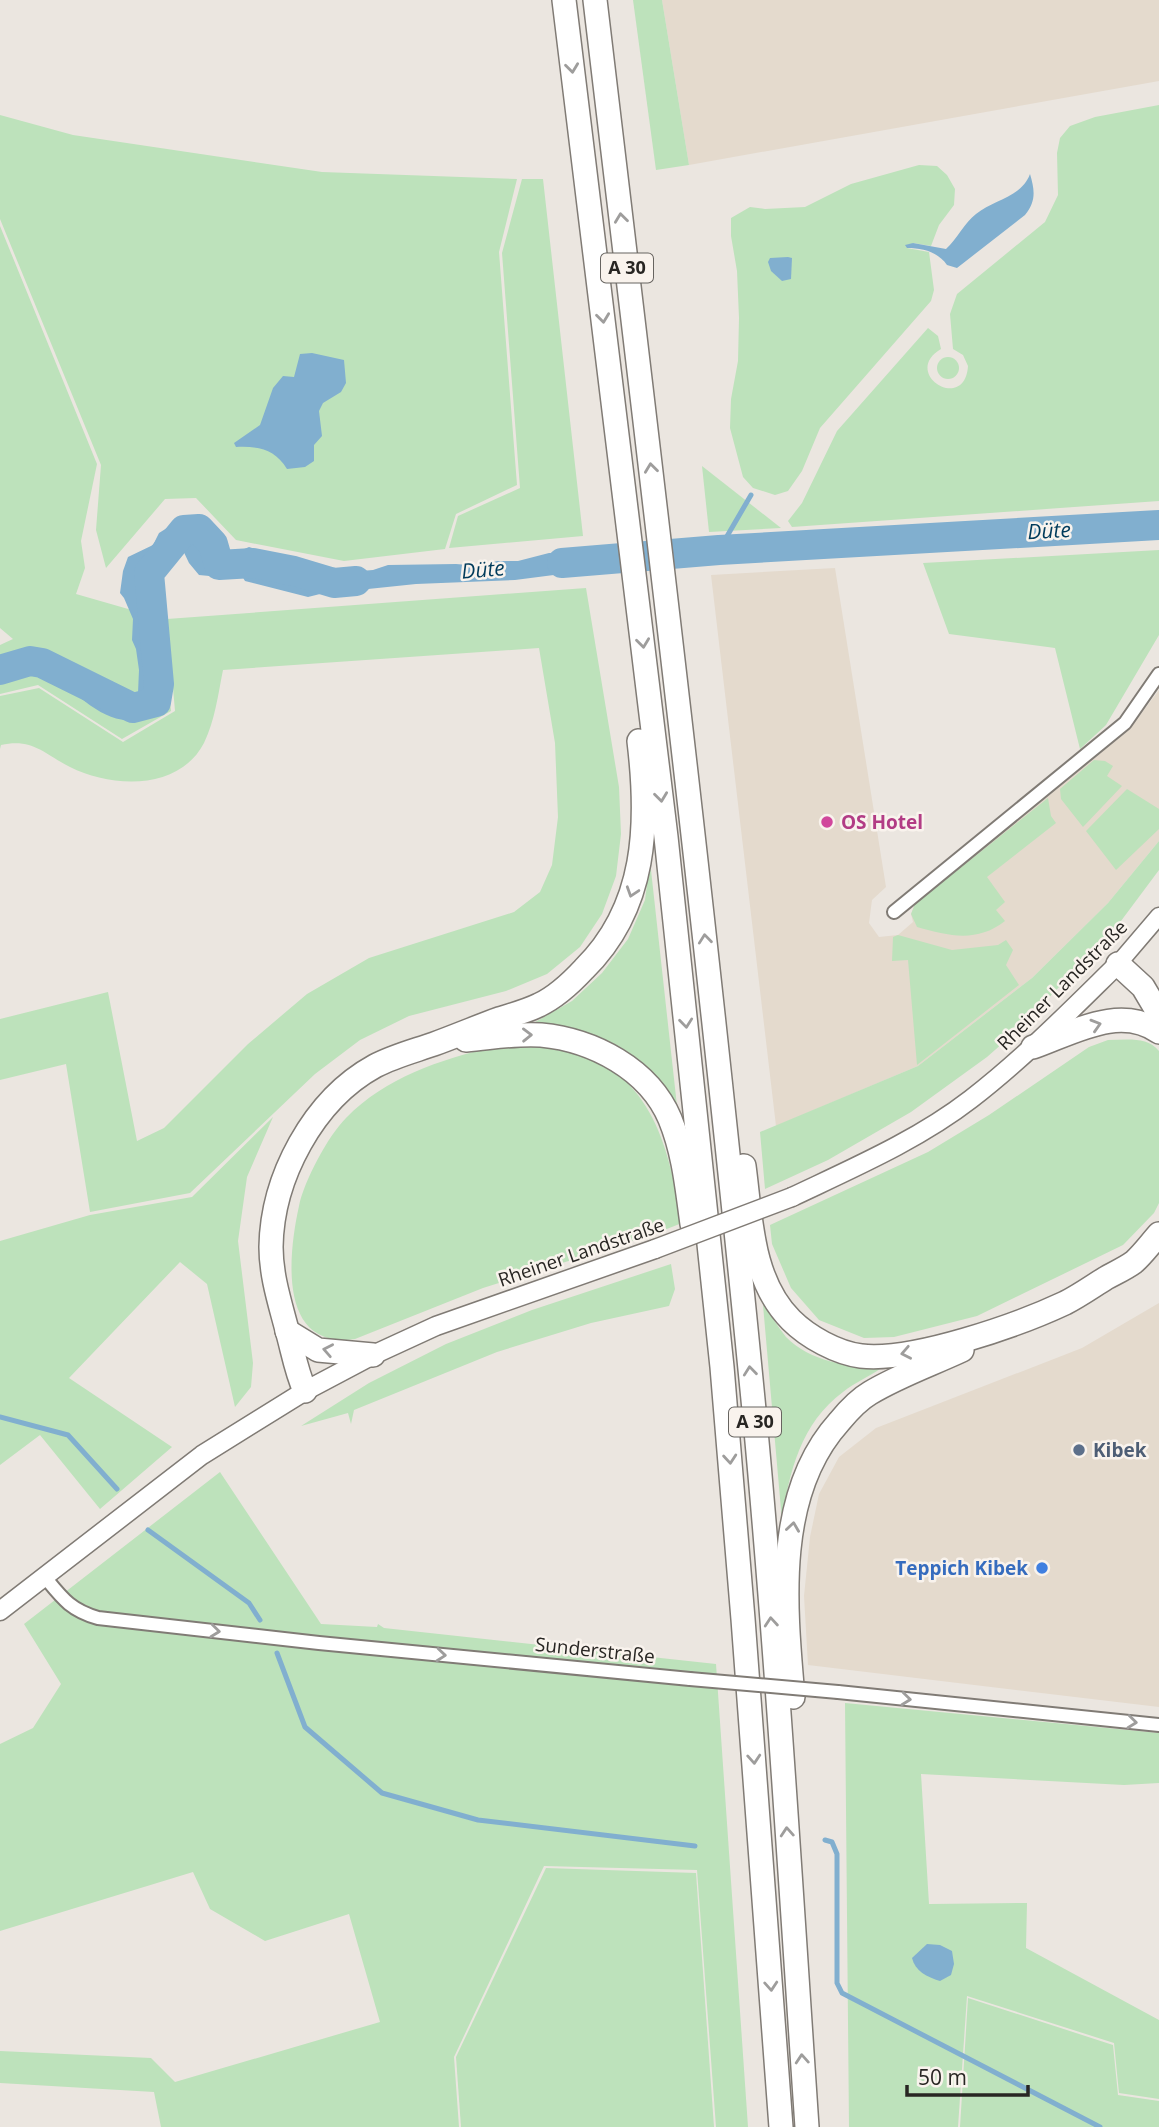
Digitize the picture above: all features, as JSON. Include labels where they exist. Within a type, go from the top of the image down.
[{"type":"highway","name":"A 30","points":[[564,0],[650,705],[722,1367],[780,2127]]},
{"type":"highway","name":"A 30","points":[[595,0],[665,582],[755,1425],[783,1764],[807,2127]]},
{"type":"highway","points":[[305,1391],[297,1373],[276,1294],[271,1247],[276,1204],[289,1166],[307,1133],[344,1087],[374,1067],[402,1054],[540,1005],[568,986],[596,958],[612,936],[633,894],[640,859],[644,812],[639,739],[650,705]]},
{"type":"highway","points":[[1118,964],[1143,988],[1159,1014]]},
{"type":"highway","points":[[1033,1047],[1115,1019],[1136,1021],[1159,1032]]},
{"type":"highway","points":[[435,1044],[514,1035],[540,1035],[571,1040],[609,1055],[644,1080],[669,1117],[685,1168],[703,1320],[722,1367]]},
{"type":"highway","points":[[720,1080],[734,1093],[755,1249],[768,1287],[792,1321],[833,1348],[860,1356],[891,1356],[996,1330]]},
{"type":"highway","points":[[783,1764],[796,1730],[787,1595],[790,1547],[801,1485],[811,1458],[827,1435],[869,1393],[966,1348],[996,1330],[1077,1296],[1134,1262],[1159,1234]]},
{"type":"highway","points":[[287,1331],[318,1350],[373,1355]]},
{"type":"main road","name":"Rheiner Landstraße","points":[[0,1611],[202,1455],[305,1391],[373,1355],[481,1309],[655,1249],[792,1197],[859,1165],[939,1121],[970,1100],[1033,1047],[1118,964]]},
{"type":"street","points":[[894,912],[1125,723],[1159,674]]},
{"type":"street","name":"Rheiner Landstraße","points":[[1118,964],[1159,916]]},
{"type":"street","name":"Sunderstraße","points":[[44,1576],[62,1599],[78,1612],[98,1618],[332,1644],[1159,1725]]},
{"type":"shaded area","points":[[662,0],[1159,0],[1159,81],[689,165]]},
{"type":"shaded area","points":[[835,568],[886,887],[872,900],[869,923],[879,937],[898,935],[913,922],[911,914],[915,904],[1129,730],[1159,690],[1159,841],[1108,903],[1032,978],[918,1066],[776,1126],[711,575]]},
{"type":"shaded area","points":[[1159,1303],[1159,1707],[808,1665],[804,1596],[810,1537],[819,1494],[839,1457],[876,1428],[1082,1348]]},
{"type":"green space","points":[[633,0],[662,0],[689,165],[656,170]]},
{"type":"green space","points":[[1159,105],[1159,501],[792,527],[788,521],[802,503],[837,431],[928,328],[938,336],[941,349],[930,359],[928,369],[931,378],[947,388],[957,387],[964,380],[968,366],[963,355],[953,349],[950,314],[957,294],[1045,222],[1058,195],[1057,153],[1060,138],[1070,126],[1095,117]]},
{"type":"green space","points":[[0,115],[73,135],[322,172],[517,179],[499,252],[517,485],[456,514],[445,549],[344,561],[236,540],[196,498],[165,499],[106,568],[96,530],[101,465],[0,219]]},
{"type":"green space","points":[[919,165],[937,166],[947,175],[955,189],[954,205],[939,225],[931,246],[913,243],[907,248],[929,252],[934,290],[931,301],[820,428],[802,471],[788,491],[775,495],[753,488],[743,477],[730,428],[731,399],[738,361],[739,318],[731,218],[750,207],[805,207],[851,184]]},
{"type":"green space","points":[[522,179],[543,179],[583,536],[449,548],[458,516],[520,488],[502,253]]},
{"type":"green space","points":[[0,226],[97,464],[81,541],[85,568],[76,594],[163,619],[171,711],[122,739],[38,685],[0,694],[0,645],[13,639],[0,628]]},
{"type":"green space","points":[[948,357],[956,360],[959,368],[956,376],[948,379],[940,376],[937,368],[940,360]]},
{"type":"green space","points":[[702,466],[781,528],[709,532]]},
{"type":"green space","points":[[1159,550],[1159,635],[1106,725],[1080,749],[1055,648],[949,634],[923,563]]},
{"type":"green space","points":[[586,588],[619,787],[621,834],[616,876],[602,914],[580,947],[547,974],[506,991],[409,1016],[360,1040],[315,1074],[190,1193],[90,1212],[66,1064],[0,1080],[0,1019],[108,992],[137,1141],[164,1128],[248,1044],[307,994],[369,958],[514,912],[540,892],[552,865],[558,817],[555,743],[539,648],[223,670],[211,725],[204,743],[193,759],[178,770],[143,781],[105,779],[87,774],[30,745],[12,743],[1,745],[0,749],[0,696],[39,688],[123,742],[175,711],[167,619]]},
{"type":"green space","points":[[1094,760],[1105,761],[1113,766],[1107,776],[1122,786],[1083,827],[1061,799],[1060,789]]},
{"type":"green space","points":[[1127,789],[1159,809],[1159,829],[1116,870],[1086,831]]},
{"type":"green space","points":[[1048,798],[1051,816],[1056,823],[987,877],[1005,902],[996,910],[1005,921],[984,932],[962,936],[917,927],[911,914],[915,904]]},
{"type":"green space","points":[[1159,841],[1159,870],[1118,925],[1021,1027],[987,1057],[911,1112],[828,1160],[765,1189],[760,1132],[918,1066],[1032,978],[1108,903]]},
{"type":"green space","points":[[650,861],[677,1106],[649,1069],[615,1044],[576,1030],[530,1025],[572,1001],[602,973],[628,939],[645,900]]},
{"type":"green space","points":[[898,935],[952,950],[998,945],[1006,940],[1013,950],[1006,965],[1019,985],[917,1065],[908,960],[892,961],[893,937]]},
{"type":"green space","points":[[1108,1040],[1142,1041],[1159,1051],[1159,1203],[1154,1213],[1123,1245],[977,1316],[894,1337],[864,1338],[819,1320],[791,1288],[772,1244],[770,1225],[928,1152],[989,1115],[1089,1047]]},
{"type":"green space","points":[[498,1041],[550,1044],[589,1057],[614,1072],[634,1090],[661,1136],[682,1223],[483,1288],[355,1339],[330,1338],[312,1330],[301,1315],[294,1295],[292,1249],[302,1196],[311,1172],[332,1136],[346,1118],[378,1091],[434,1064],[493,1047]]},
{"type":"green space","points":[[273,1117],[247,1177],[238,1241],[253,1363],[251,1387],[235,1407],[207,1284],[180,1262],[69,1378],[172,1447],[100,1509],[40,1435],[0,1465],[0,1241],[90,1215],[192,1197]]},
{"type":"green space","points":[[671,1264],[675,1289],[669,1306],[591,1323],[497,1352],[354,1410],[351,1424],[348,1413],[301,1426],[369,1383],[446,1344],[532,1310]]},
{"type":"green space","points":[[763,1305],[786,1337],[807,1352],[842,1364],[880,1369],[843,1392],[817,1418],[793,1467],[782,1521]]},
{"type":"green space","points":[[220,1472],[321,1624],[377,1627],[378,1624],[384,1628],[716,1664],[748,2127],[716,2127],[697,1870],[544,1866],[454,2057],[459,2127],[161,2127],[154,2092],[0,2083],[0,2051],[151,2058],[175,2082],[380,2022],[349,1914],[265,1941],[210,1909],[193,1872],[0,1931],[0,1744],[33,1728],[61,1684],[24,1624]]},
{"type":"green space","points":[[845,1703],[1159,1733],[1159,1783],[1124,1785],[921,1774],[929,1904],[1027,1903],[1026,1948],[1159,2020],[1159,2099],[1119,2093],[1114,2043],[967,1996],[958,2127],[849,2127]]},
{"type":"green space","points":[[546,1868],[696,1873],[714,2127],[461,2127],[456,2057]]},
{"type":"green space","points":[[968,1998],[1113,2045],[1118,2095],[1159,2101],[1159,2127],[960,2127]]},
{"type":"water","points":[[1030,174],[1034,196],[1025,215],[957,268],[947,265],[930,252],[907,248],[905,245],[913,243],[946,249],[972,217],[1014,193]]},
{"type":"water","points":[[770,258],[792,258],[791,279],[782,281],[771,271],[768,262]]},
{"type":"water","points":[[312,353],[344,360],[346,383],[341,392],[323,403],[319,411],[322,436],[314,445],[314,461],[305,467],[287,469],[277,457],[265,450],[236,447],[234,443],[260,425],[273,388],[283,376],[294,377],[300,354]]},
{"type":"water","points":[[175,523],[193,530],[207,555],[228,560],[235,553],[249,547],[261,551],[274,570],[314,579],[337,577],[348,572],[373,570],[388,565],[480,566],[497,561],[518,561],[549,553],[600,554],[603,574],[577,572],[515,580],[416,584],[308,597],[245,581],[242,576],[199,575],[189,563],[180,544],[173,544],[156,567],[146,599],[152,644],[150,709],[136,718],[114,718],[91,706],[54,671],[43,673],[23,670],[0,673],[0,659],[39,655],[63,661],[106,699],[133,705],[138,693],[139,670],[132,640],[133,619],[120,593],[123,571],[128,557],[153,545],[159,533]]},
{"type":"water","points":[[927,1944],[940,1945],[952,1951],[954,1964],[951,1975],[940,1981],[922,1973],[912,1958]]},
{"type":"waterway","points":[[719,550],[751,495]]},
{"type":"waterway","name":"Düte","points":[[562,563],[719,550],[1159,525]]},
{"type":"waterway","name":"Düte","points":[[0,670],[30,661],[42,663],[133,708],[156,702],[159,684],[149,573],[184,530],[199,529],[213,544],[219,565],[253,563],[334,583],[356,581]]},
{"type":"waterway","points":[[0,1417],[68,1435],[117,1489]]},
{"type":"waterway","points":[[148,1530],[249,1603],[260,1620]]},
{"type":"waterway","points":[[277,1653],[305,1727],[382,1793],[478,1820],[695,1846]]},
{"type":"waterway","points":[[825,1840],[832,1842],[837,1854],[837,1983],[842,1993],[1100,2127]]},
{"type":"place","name":"OS Hotel","points":[[827,822]]},
{"type":"place","name":"Kibek","points":[[1079,1450]]},
{"type":"place","name":"Teppich Kibek","points":[[1042,1568]]}]
